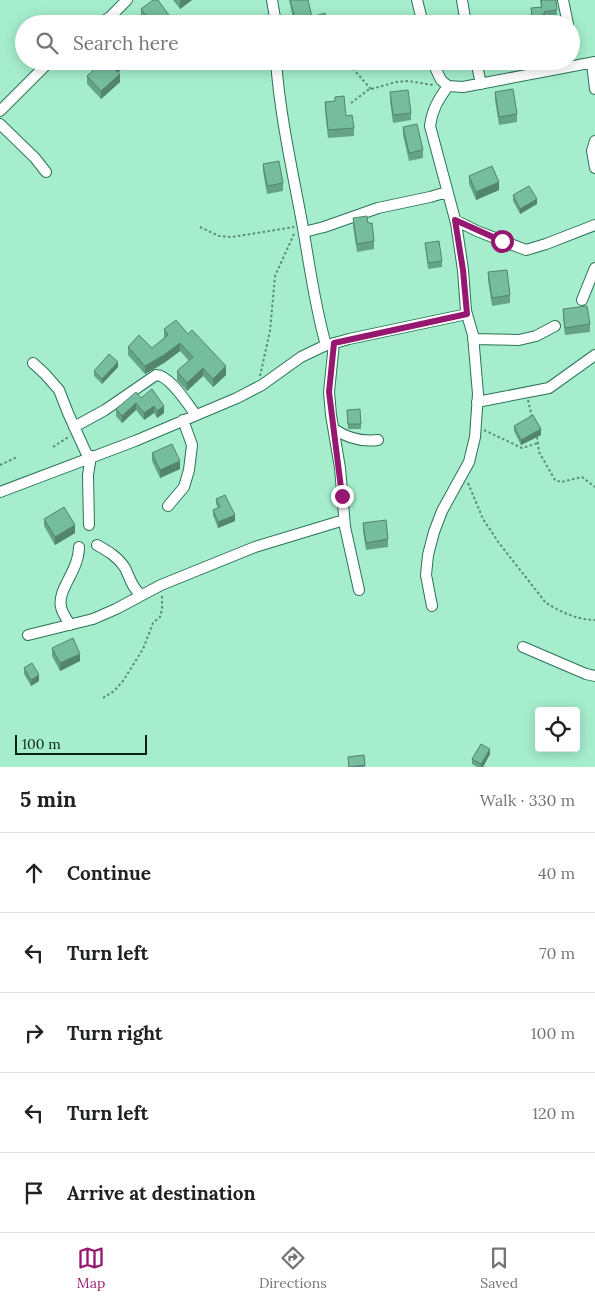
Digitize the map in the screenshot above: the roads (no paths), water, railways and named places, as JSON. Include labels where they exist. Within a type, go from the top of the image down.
[{"type":"street","points":[[112,15],[127,0]]},
{"type":"street","points":[[272,0],[274,15]]},
{"type":"street","points":[[418,0],[421,15]]},
{"type":"street","points":[[462,0],[464,15]]},
{"type":"street","points":[[563,0],[566,15]]},
{"type":"street","points":[[580,64],[594,63],[595,89]]},
{"type":"street","points":[[0,111],[41,70]]},
{"type":"street","points":[[277,70],[284,129],[315,299],[330,344],[329,392],[340,468],[344,520],[354,574],[359,590]]},
{"type":"street","points":[[436,70],[446,85],[463,87],[541,70]]},
{"type":"street","points":[[478,70],[480,84]]},
{"type":"street","points":[[432,606],[426,574],[428,555],[442,511],[469,462],[478,394],[473,339],[467,314],[463,270],[455,220],[430,126],[436,102],[446,85]]},
{"type":"street","points":[[0,124],[35,158],[46,172]]},
{"type":"street","points":[[595,141],[592,152],[595,168]]},
{"type":"street","points":[[304,232],[378,208],[447,192]]},
{"type":"street","points":[[455,220],[477,231],[526,250],[595,225]]},
{"type":"street","points":[[582,300],[595,268]]},
{"type":"street","points":[[0,492],[136,441],[237,398],[257,388],[301,358],[330,344],[467,314]]},
{"type":"street","points":[[473,339],[518,340],[536,336],[555,326]]},
{"type":"street","points":[[477,402],[549,388],[595,355]]},
{"type":"street","points":[[33,363],[59,390],[75,429],[90,457],[88,475],[89,525]]},
{"type":"street","points":[[75,429],[156,375],[160,375],[169,381],[196,415]]},
{"type":"street","points":[[168,506],[184,487],[189,470],[192,445],[183,420]]},
{"type":"street","points":[[334,429],[347,437],[378,440]]},
{"type":"street","points":[[28,635],[93,619],[116,610],[161,585],[255,546],[344,520]]},
{"type":"street","points":[[97,545],[118,560],[134,588],[142,595]]},
{"type":"street","points":[[70,625],[61,610],[60,601],[78,561],[79,547]]},
{"type":"street","points":[[523,647],[586,674],[595,676]]}]
